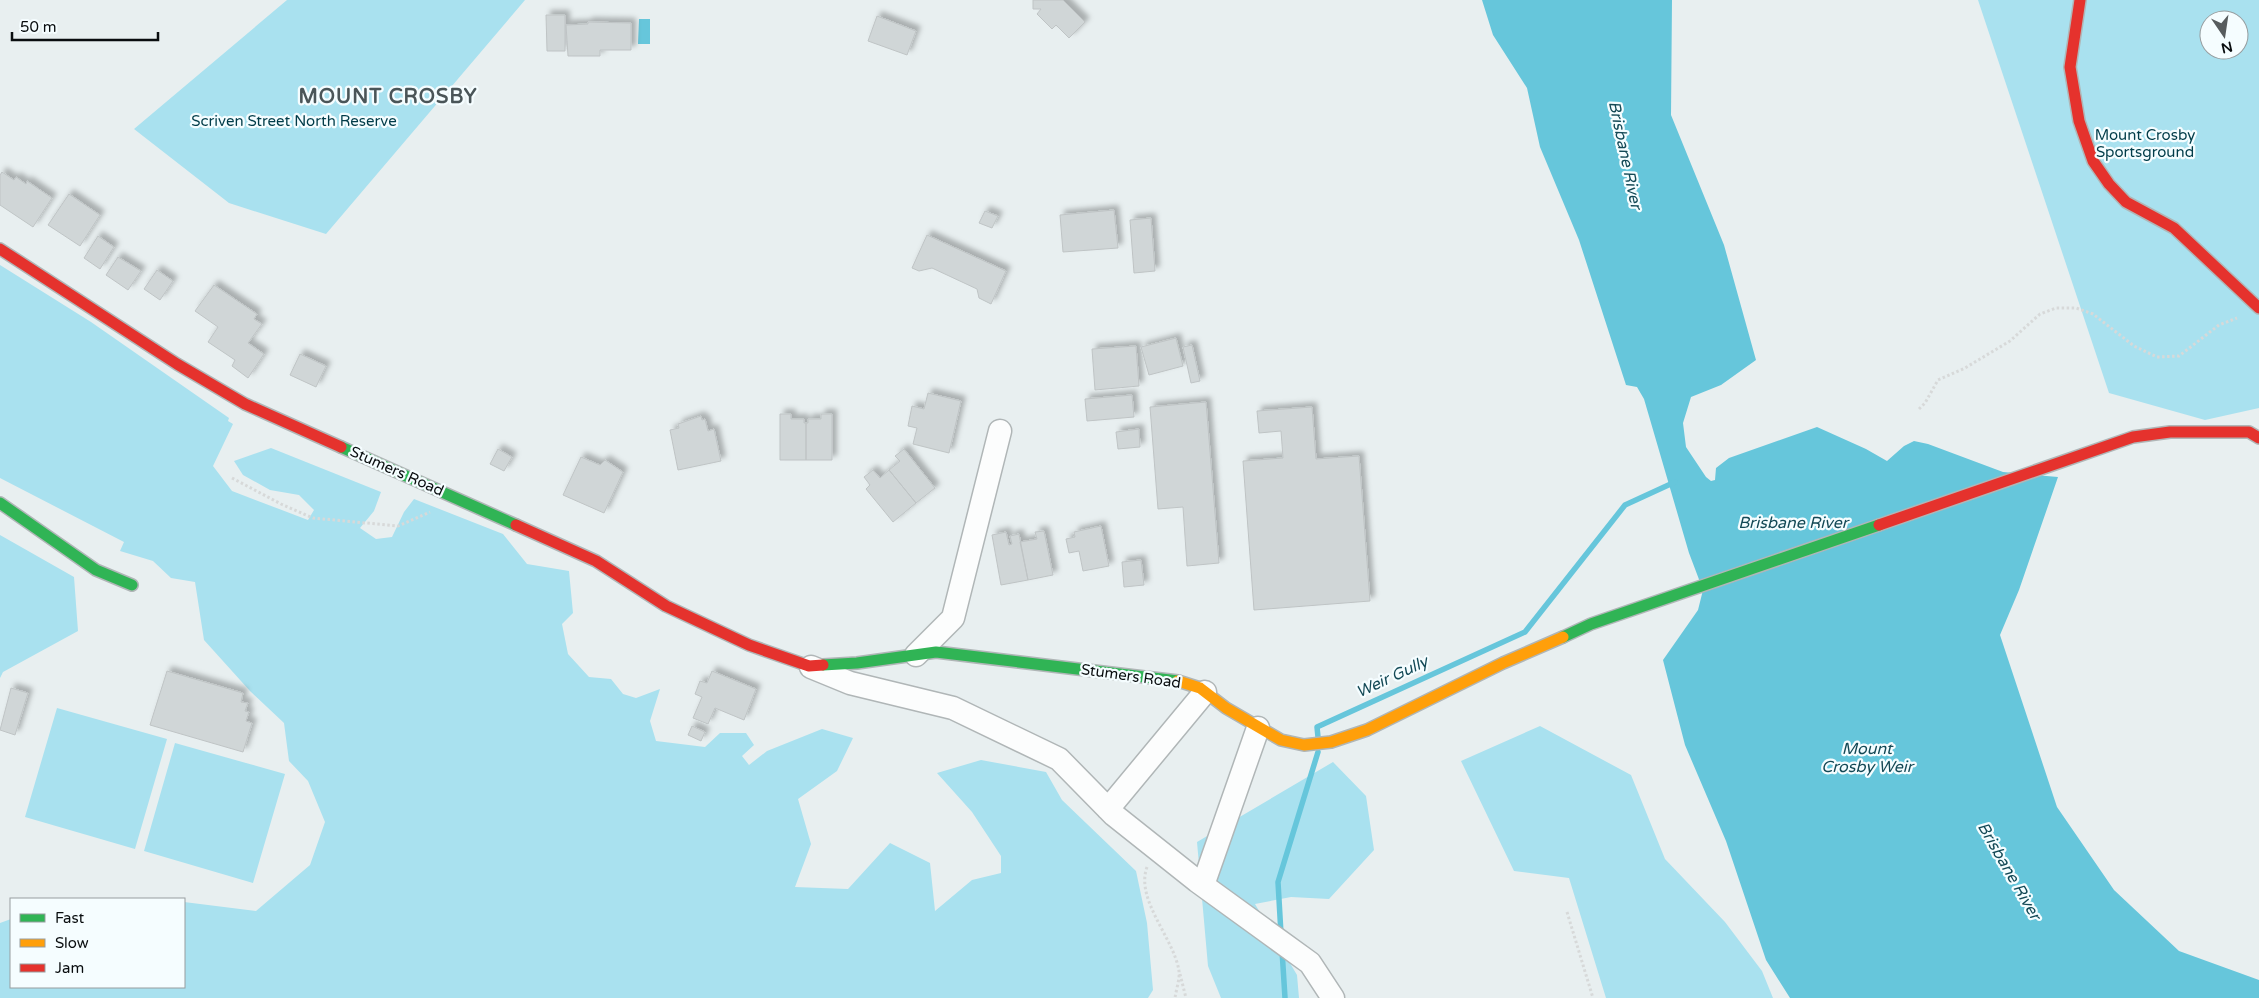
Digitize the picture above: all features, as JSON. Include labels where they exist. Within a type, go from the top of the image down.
[{"type":"street","points":[[2080,0],[2070,67],[2079,122],[2093,161],[2109,184],[2126,202],[2174,228],[2256,305]]},
{"type":"street","name":"Stumers Road","points":[[0,249],[177,364],[244,404],[596,561],[666,606],[748,645],[809,666],[850,683],[953,708],[1059,759],[1108,808],[1155,848],[1310,963],[1333,998]]},
{"type":"street","points":[[916,655],[953,618],[1000,431]]},
{"type":"street","name":"Stumers Road","points":[[809,666],[936,652],[1179,681],[1205,692],[1258,728],[1281,740],[1304,746],[1331,742],[1367,730],[1503,663],[1591,624],[2133,437],[2170,432],[2256,432]]},
{"type":"street","points":[[0,504],[96,570],[132,585]]},
{"type":"street","points":[[1108,808],[1205,692]]},
{"type":"street","points":[[1203,885],[1258,728]]},
{"type":"path","points":[[1919,409],[1926,403],[1938,380],[1965,368],[2010,341],[2040,314],[2056,308],[2076,308],[2093,314],[2134,346],[2157,357],[2172,357],[2179,356],[2219,325],[2238,318],[2256,305]]},
{"type":"path","points":[[232,478],[281,504],[313,518],[361,524],[398,526],[458,498]]},
{"type":"path","points":[[1155,848],[1144,877],[1149,902],[1179,971],[1186,998]]},
{"type":"path","points":[[1567,912],[1593,998]]},
{"type":"path","points":[[1175,998],[1179,971]]},
{"type":"green space","name":"Scriven Street North Reserve","points":[[287,0],[525,0],[326,234],[229,203],[134,129]]},
{"type":"green space","name":"Mount Crosby Sportsground","points":[[1978,0],[2259,0],[2259,408],[2205,420],[2109,393]]},
{"type":"green space","points":[[0,265],[91,322],[229,418],[228,421],[233,424],[213,466],[232,491],[308,520],[314,510],[299,495],[270,490],[243,475],[234,461],[271,448],[381,492],[374,511],[360,528],[376,539],[392,537],[404,512],[414,499],[503,534],[527,564],[569,571],[573,613],[562,624],[568,654],[589,677],[611,679],[623,694],[636,698],[660,689],[650,721],[656,741],[705,747],[720,733],[746,733],[754,745],[742,756],[749,765],[767,751],[822,729],[853,738],[837,771],[798,799],[811,844],[795,887],[848,889],[890,843],[930,863],[935,911],[972,880],[1001,873],[1001,856],[972,812],[937,773],[981,760],[1046,772],[1062,800],[1136,871],[1147,923],[1153,990],[1148,998],[0,998],[0,923],[10,919],[10,988],[185,988],[185,902],[256,911],[310,865],[325,822],[308,781],[289,761],[284,723],[250,691],[204,640],[195,582],[171,578],[153,561],[120,551],[124,542],[0,478]]},
{"type":"green space","points":[[0,535],[74,577],[78,631],[3,672],[0,678]]},
{"type":"green space","points":[[57,708],[167,739],[135,849],[25,817]]},
{"type":"green space","points":[[1540,726],[1631,775],[1665,859],[1725,922],[1762,971],[1773,998],[1606,998],[1569,878],[1514,871],[1461,761]]},
{"type":"green space","points":[[175,743],[285,774],[253,883],[144,851]]},
{"type":"green space","points":[[1333,762],[1366,796],[1374,850],[1329,899],[1291,897],[1255,904],[1297,975],[1299,998],[1221,998],[1208,966],[1197,842]]},
{"type":"water","points":[[1482,0],[1672,0],[1671,115],[1724,245],[1756,360],[1721,385],[1691,397],[1683,423],[1686,447],[1706,477],[1711,481],[1715,480],[1716,468],[1729,458],[1817,427],[1866,449],[1887,461],[1904,446],[1914,441],[1928,444],[2003,472],[2058,477],[2019,590],[2000,635],[2057,807],[2114,890],[2179,951],[2259,980],[2259,998],[1790,998],[1766,960],[1726,841],[1685,745],[1663,660],[1698,610],[1703,590],[1689,553],[1644,399],[1637,387],[1626,385],[1579,240],[1540,147],[1527,88],[1493,35]]},
{"type":"water","points":[[639,19],[650,19],[650,44],[638,44]]},
{"type":"building","points":[[1033,0],[1063,0],[1085,22],[1069,38],[1056,25],[1052,29],[1037,14],[1041,9],[1033,9]]},
{"type":"building","points":[[546,15],[565,15],[565,51],[547,51]]},
{"type":"building","points":[[877,16],[916,31],[907,55],[868,41]]},
{"type":"building","points":[[588,22],[631,23],[631,50],[600,50],[600,56],[568,56],[566,25],[588,24]]},
{"type":"building","points":[[2,172],[14,180],[16,177],[26,184],[27,181],[52,198],[33,227],[0,205],[0,175]]},
{"type":"building","points":[[69,194],[100,215],[80,246],[48,225]]},
{"type":"building","points":[[1114,210],[1118,248],[1063,252],[1060,215]]},
{"type":"building","points":[[985,211],[998,216],[992,228],[979,223]]},
{"type":"building","points":[[1151,218],[1155,271],[1134,273],[1130,220]]},
{"type":"building","points":[[927,235],[1006,271],[991,304],[979,298],[977,289],[932,268],[919,271],[912,268]]},
{"type":"building","points":[[98,236],[114,247],[100,269],[84,258]]},
{"type":"building","points":[[118,257],[141,271],[128,290],[106,275]]},
{"type":"building","points":[[157,270],[173,281],[160,300],[144,289]]},
{"type":"building","points":[[214,285],[257,314],[254,319],[262,324],[248,343],[264,354],[248,378],[232,366],[235,360],[208,342],[218,327],[195,311]]},
{"type":"building","points":[[1176,338],[1183,366],[1149,375],[1141,347]]},
{"type":"building","points":[[1192,345],[1200,381],[1191,383],[1183,347]]},
{"type":"building","points":[[1136,346],[1139,386],[1095,390],[1092,349]]},
{"type":"building","points":[[300,354],[326,366],[316,387],[290,375]]},
{"type":"building","points":[[928,393],[961,401],[949,453],[913,444],[917,428],[908,426],[912,406],[924,409]]},
{"type":"building","points":[[1132,395],[1134,417],[1087,421],[1085,399]]},
{"type":"building","points":[[1206,402],[1219,563],[1187,566],[1183,507],[1158,509],[1150,407]]},
{"type":"building","points":[[1312,407],[1316,459],[1359,456],[1370,601],[1254,610],[1243,461],[1283,458],[1281,431],[1259,433],[1257,411]]},
{"type":"building","points":[[780,414],[791,414],[791,419],[804,419],[804,423],[806,423],[806,460],[780,460]]},
{"type":"building","points":[[821,414],[832,414],[832,460],[806,460],[806,423],[808,423],[808,419],[821,419]]},
{"type":"building","points":[[701,416],[702,420],[705,419],[708,431],[714,429],[721,461],[678,470],[670,430],[679,428],[678,424]]},
{"type":"building","points":[[1139,429],[1140,447],[1118,449],[1116,432]]},
{"type":"building","points":[[498,449],[512,457],[504,471],[490,464]]},
{"type":"building","points":[[904,449],[935,488],[916,503],[889,470],[900,461],[895,456]]},
{"type":"building","points":[[581,457],[600,465],[605,460],[623,472],[604,513],[563,495]]},
{"type":"building","points":[[873,470],[880,478],[889,470],[916,503],[893,522],[866,489],[870,485],[864,477]]},
{"type":"building","points":[[1101,526],[1109,566],[1083,571],[1079,551],[1069,553],[1066,539],[1075,537],[1074,532]]},
{"type":"building","points":[[1044,531],[1053,575],[1028,580],[1020,542],[1037,539],[1035,532]]},
{"type":"building","points":[[1006,532],[1009,545],[1012,544],[1010,536],[1019,534],[1028,580],[1001,585],[992,535]]},
{"type":"building","points":[[1141,560],[1144,585],[1124,587],[1122,562]]},
{"type":"building","points":[[167,671],[243,693],[241,702],[248,703],[245,711],[249,712],[246,721],[252,723],[243,752],[150,725]]},
{"type":"building","points":[[712,671],[756,689],[744,720],[715,708],[708,724],[693,718],[702,697],[695,694],[700,681],[707,683]]},
{"type":"building","points":[[11,688],[28,693],[15,735],[0,730]]},
{"type":"building","points":[[692,726],[705,732],[701,741],[688,735]]},
{"type":"waterway","name":"Weir Gully","points":[[1318,737],[1317,727],[1525,632],[1625,505],[1675,482]]},
{"type":"waterway","name":"Weir Gully","points":[[1281,934],[1278,882],[1318,752]]},
{"type":"waterway","name":"Weir Gully","points":[[1282,950],[1285,998]]},
{"type":"traffic: fast","points":[[341,447],[516,525]]},
{"type":"traffic: fast","points":[[0,503],[96,570],[132,585]]},
{"type":"traffic: fast","points":[[1563,637],[1591,624],[1879,525]]},
{"type":"traffic: fast","points":[[823,665],[857,663],[936,652],[1178,681]]},
{"type":"traffic: slow","points":[[1178,681],[1200,688],[1226,708],[1281,740],[1304,745],[1331,742],[1367,730],[1503,663],[1563,637]]},
{"type":"traffic: jam","points":[[2080,0],[2070,67],[2079,121],[2093,161],[2109,184],[2126,202],[2174,228],[2259,308]]},
{"type":"traffic: jam","points":[[0,249],[177,364],[245,404],[341,447]]},
{"type":"traffic: jam","points":[[1879,525],[2133,437],[2170,432],[2249,432],[2259,438]]},
{"type":"traffic: jam","points":[[516,525],[596,561],[666,606],[749,645],[809,666],[823,665]]},
{"type":"district","name":"MOUNT CROSBY","points":[[388,97]]},
{"type":"water label","name":"Brisbane River","points":[[1625,155]]},
{"type":"water label","name":"Brisbane River","points":[[1793,523]]},
{"type":"water label","name":"Mount Crosby Weir","points":[[1867,758]]},
{"type":"water label","name":"Brisbane River","points":[[2009,871]]}]
